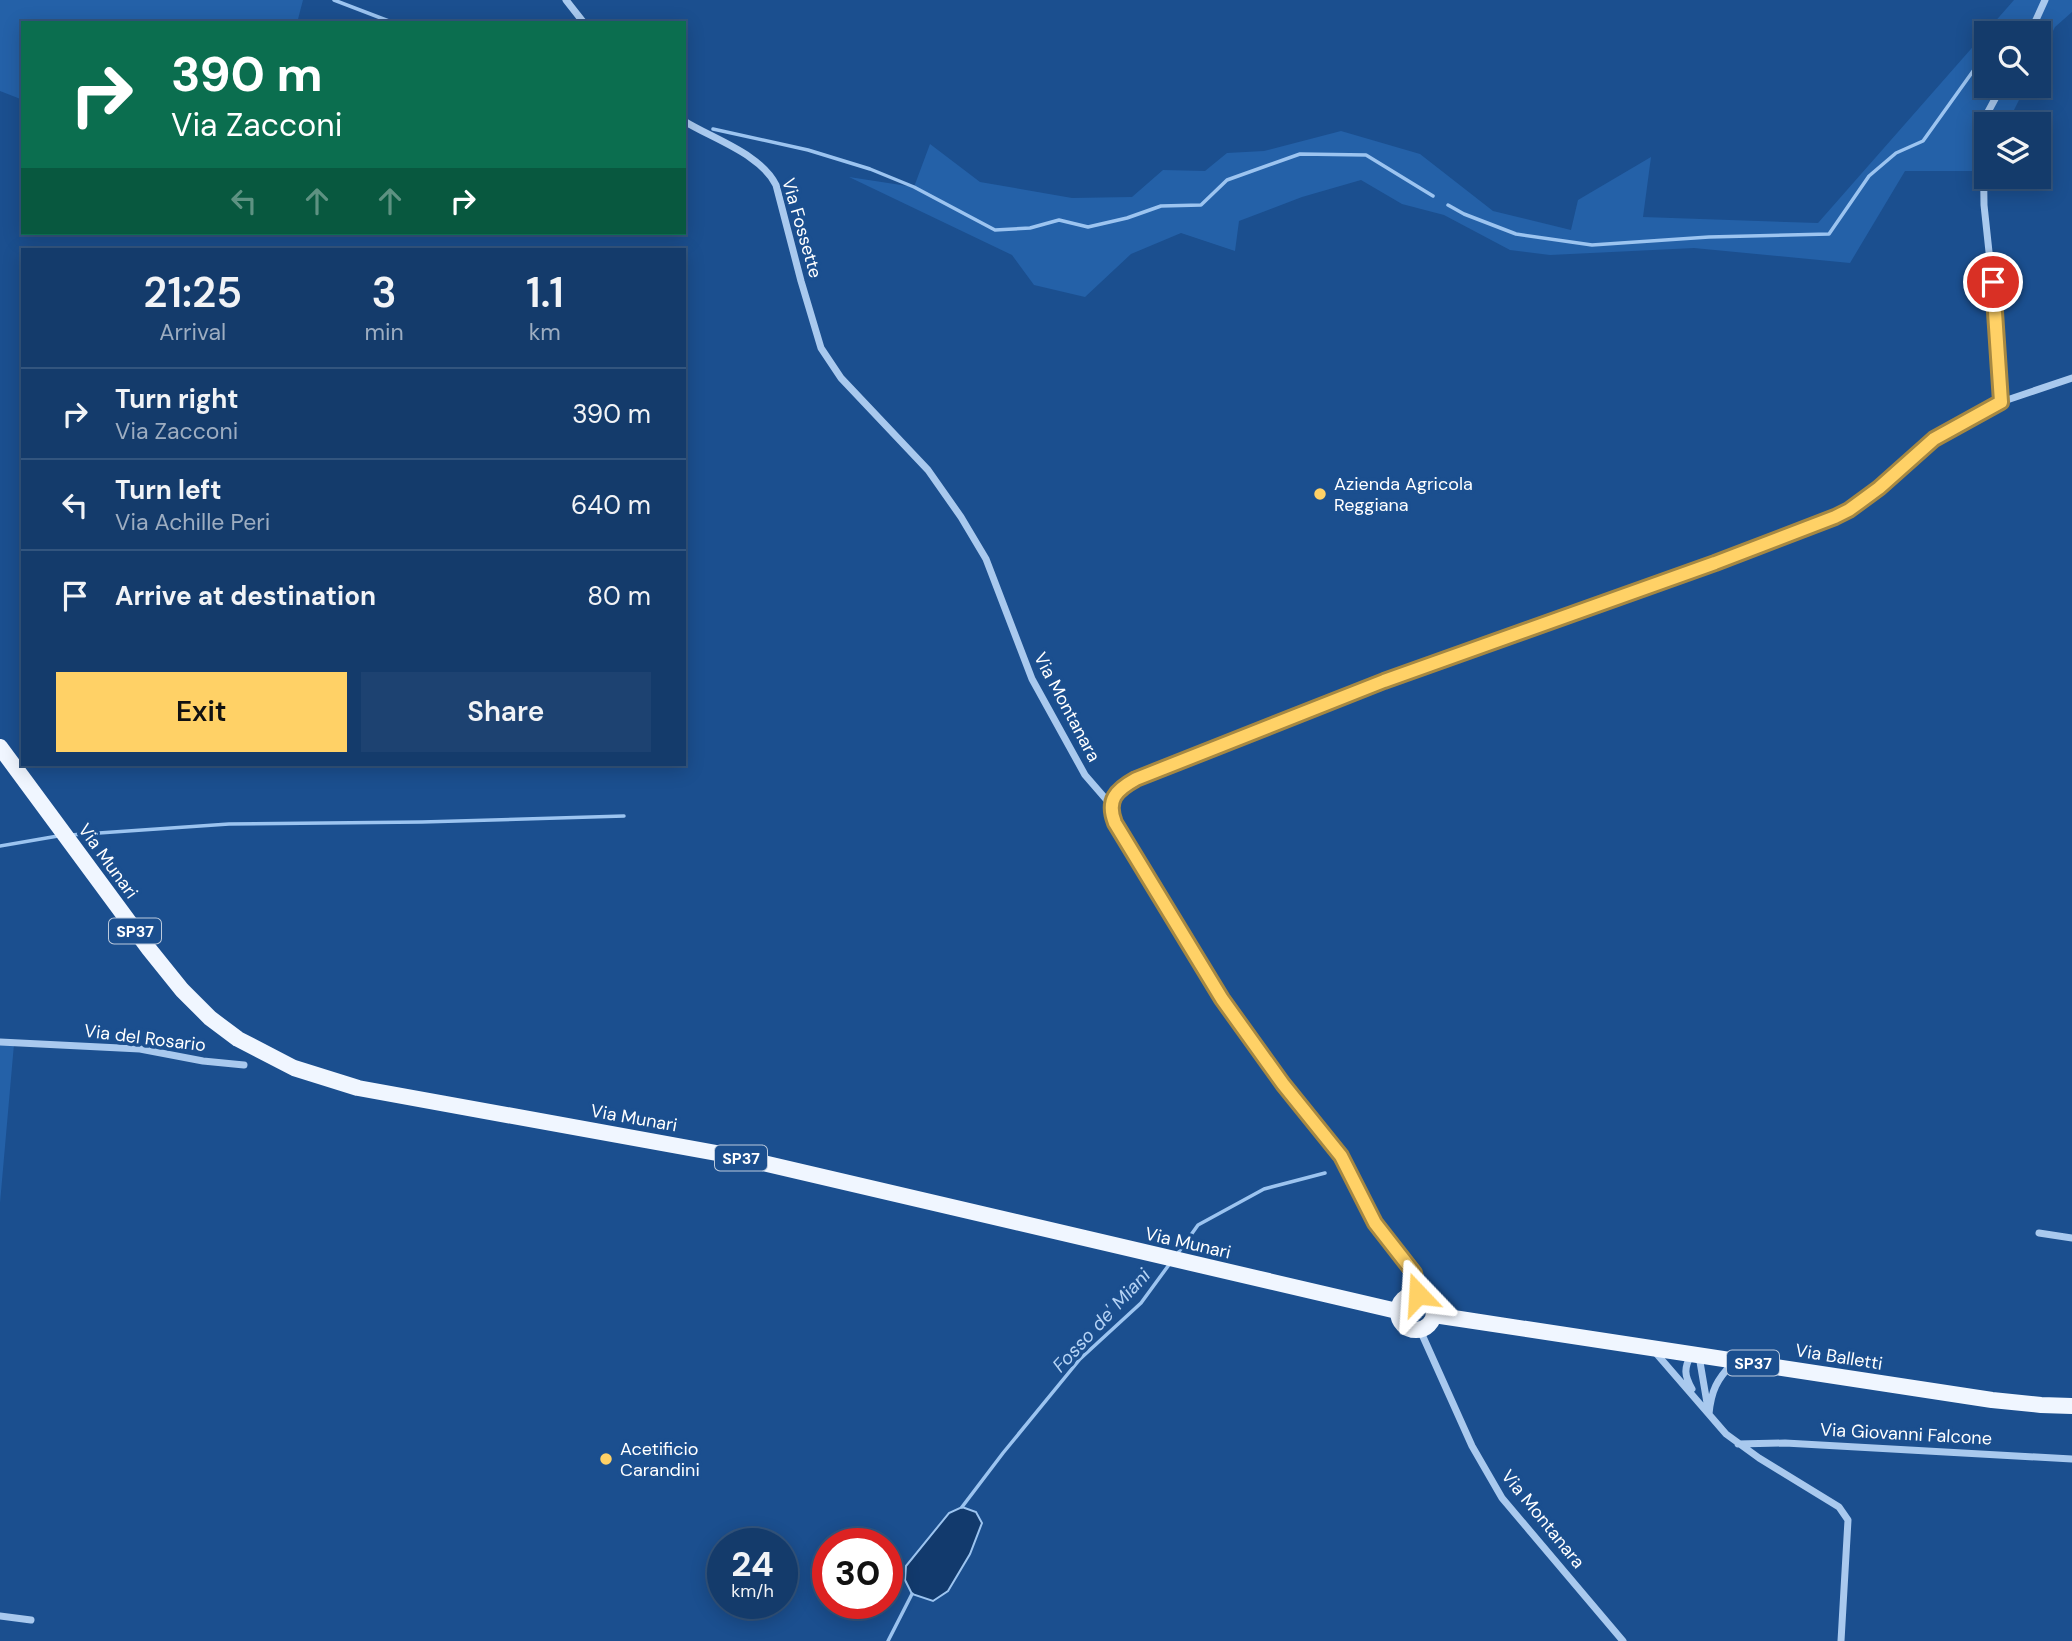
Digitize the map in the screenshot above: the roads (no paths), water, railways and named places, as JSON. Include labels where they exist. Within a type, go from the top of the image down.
[{"type":"main road","name":"Via Munari","points":[[0,747],[161,965],[190,999],[238,1039],[294,1068],[369,1090],[756,1161],[1397,1311],[1404,1326],[1420,1330]]},
{"type":"main road","points":[[1397,1311],[1406,1297],[1418,1294],[1430,1301],[1434,1315],[1430,1323],[1420,1330]]},
{"type":"main road","name":"Via Balletti","points":[[1434,1315],[2005,1402],[2072,1406]]},
{"type":"street","points":[[566,0],[582,21]]},
{"type":"street","points":[[2035,21],[2045,0]]},
{"type":"street","points":[[1995,98],[1983,121],[1984,205],[1995,308],[2001,402]]},
{"type":"street","name":"Via Fossette","points":[[686,122],[754,160],[771,174],[821,348]]},
{"type":"street","name":"Via Montanara","points":[[821,348],[841,378],[928,470],[961,517],[986,559],[1038,690],[1080,766],[1111,805],[1120,832],[1222,999],[1276,1075],[1341,1156],[1375,1223],[1414,1273],[1418,1294]]},
{"type":"street","points":[[1111,805],[1120,789],[1136,779],[1384,681],[1715,563],[1835,517],[1879,488],[1934,439],[2001,402],[2072,378]]},
{"type":"street","name":"Via del Rosario","points":[[0,1042],[140,1049],[202,1061],[244,1065]]},
{"type":"street","points":[[2039,1233],[2072,1238]]},
{"type":"street","name":"Via Montanara","points":[[1420,1330],[1472,1446],[1502,1498],[1623,1641]]},
{"type":"street","points":[[1651,1348],[1700,1403],[1714,1424],[1738,1444],[1839,1507],[1848,1520],[1841,1641]]},
{"type":"street","points":[[1695,1355],[1685,1368],[1686,1379],[1700,1403]]},
{"type":"street","points":[[1695,1355],[1709,1414]]},
{"type":"street","points":[[1709,1414],[1714,1386],[1735,1361]]},
{"type":"street","name":"Via Giovanni Falcone","points":[[1738,1444],[1785,1443],[2072,1459]]},
{"type":"street","points":[[0,1616],[31,1620]]},
{"type":"waterway","points":[[334,0],[389,21]]},
{"type":"waterway","points":[[1448,205],[1516,234],[1592,245],[1709,237],[1829,234],[1869,176],[1896,153],[1923,141],[1974,70]]},
{"type":"waterway","points":[[713,129],[808,150],[870,169],[914,187],[995,230],[1030,228],[1059,220],[1088,227],[1127,218],[1161,206],[1201,205],[1227,180],[1300,154],[1366,155],[1433,196]]},
{"type":"waterway","points":[[70,835],[229,824],[624,816]]},
{"type":"waterway","points":[[0,846],[58,836]]},
{"type":"waterway","name":"Fosso de' Miani","points":[[1178,1253],[1198,1225],[1264,1189],[1325,1173]]},
{"type":"waterway","name":"Fosso de' Miani","points":[[962,1507],[1080,1359],[1141,1303],[1171,1262]]},
{"type":"waterway","name":"Fosso de' Miani","points":[[888,1641],[912,1594]]},
{"type":"place","name":"Azienda Agricola Reggiana","points":[[1320,494]]},
{"type":"place","name":"Acetificio Carandini","points":[[606,1459]]}]
